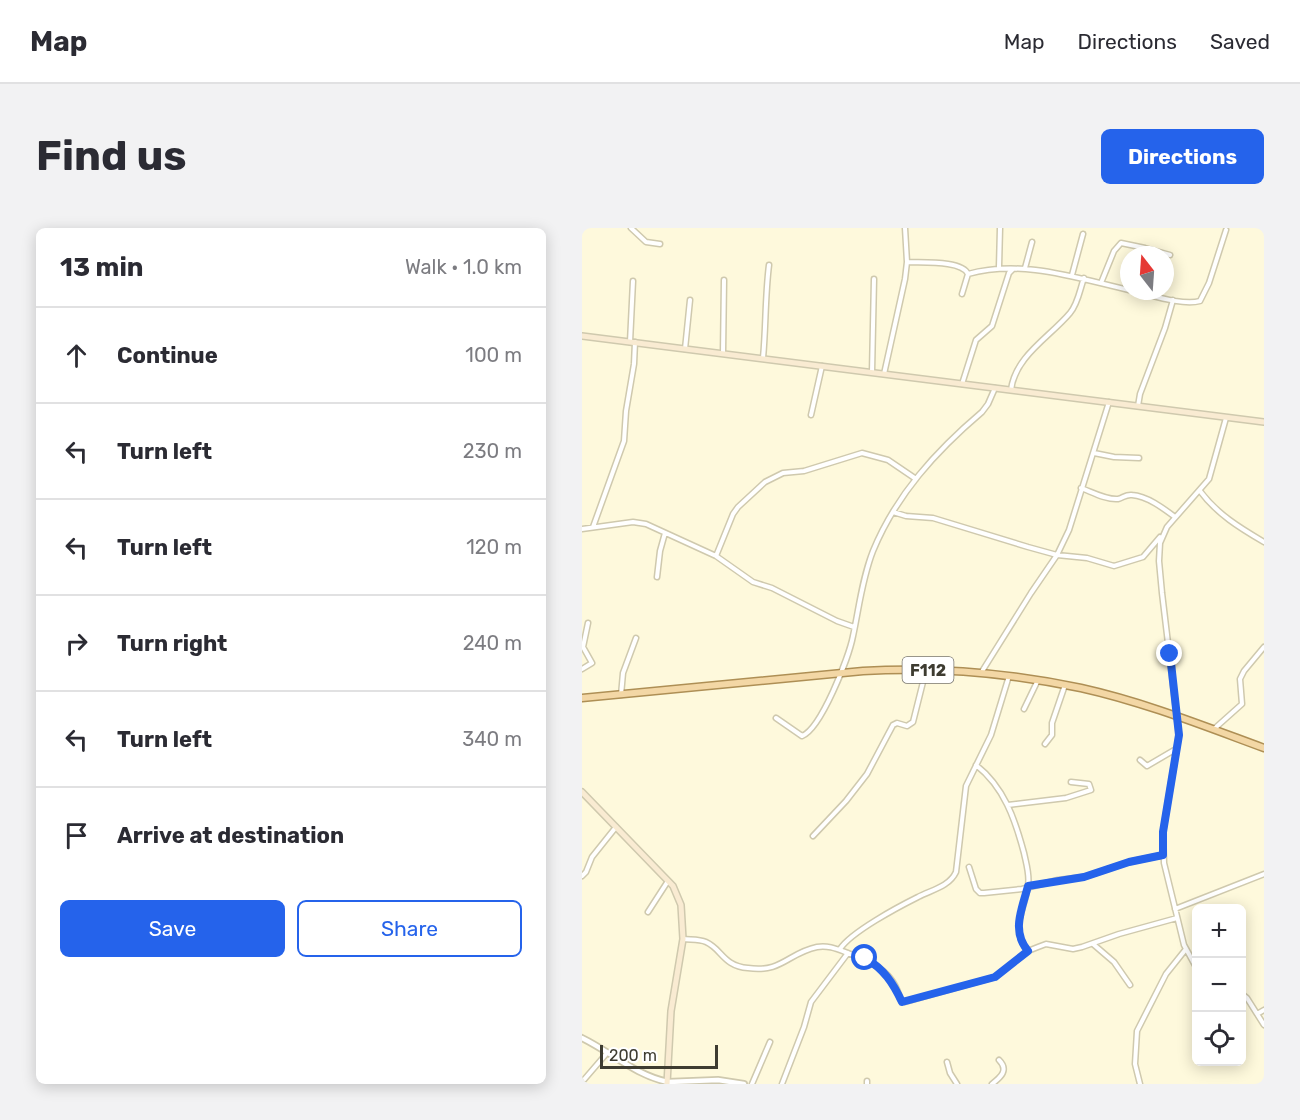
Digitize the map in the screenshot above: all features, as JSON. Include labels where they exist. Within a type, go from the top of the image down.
[{"type":"main road","points":[[582,336],[1264,422]]},
{"type":"main road","name":"F112","points":[[582,698],[883,670],[981,673],[1039,680],[1119,698],[1264,748]]},
{"type":"main road","points":[[582,792],[673,886],[681,905],[683,939],[671,1011],[667,1083]]},
{"type":"street","points":[[632,228],[646,242],[660,244]]},
{"type":"street","points":[[884,374],[896,326],[907,262],[904,228]]},
{"type":"street","points":[[999,267],[1000,228]]},
{"type":"street","points":[[1138,406],[1140,394],[1173,300],[1195,303],[1200,301],[1209,284],[1226,230]]},
{"type":"street","points":[[1072,275],[1083,234]]},
{"type":"street","points":[[1025,268],[1032,242]]},
{"type":"street","points":[[1101,283],[1114,251],[1120,243],[1135,246]]},
{"type":"street","points":[[907,262],[964,267],[968,274],[962,294]]},
{"type":"street","points":[[763,358],[765,295],[769,265]]},
{"type":"street","points":[[968,274],[999,267],[1025,268],[1072,275],[1120,287]]},
{"type":"street","points":[[962,384],[976,340],[992,326],[1008,273],[1013,268]]},
{"type":"street","points":[[1011,390],[1013,380],[1022,363],[1072,311],[1084,278]]},
{"type":"street","points":[[872,372],[874,279]]},
{"type":"street","points":[[723,353],[724,280]]},
{"type":"street","points":[[593,527],[624,441],[626,411],[634,364],[633,281]]},
{"type":"street","points":[[685,349],[690,300]]},
{"type":"street","points":[[811,415],[822,366]]},
{"type":"street","points":[[776,718],[798,735],[805,736],[827,704],[853,638],[862,587],[873,552],[893,512],[934,456],[988,405],[995,388]]},
{"type":"street","points":[[981,673],[1030,592],[1057,555],[1069,530],[1109,402]]},
{"type":"street","points":[[893,512],[947,522],[1057,555],[1087,558],[1116,566],[1143,557],[1209,479],[1226,418]]},
{"type":"street","points":[[716,556],[738,507],[765,482],[783,473],[804,471],[862,453],[888,460],[916,479]]},
{"type":"street","points":[[1094,453],[1114,458],[1139,458]]},
{"type":"street","points":[[1081,488],[1118,499],[1127,495],[1135,496],[1150,501],[1175,517]]},
{"type":"street","points":[[1200,491],[1208,502],[1225,517],[1264,542]]},
{"type":"street","points":[[582,529],[637,522],[646,524],[716,556],[753,582],[772,588],[837,621],[854,627]]},
{"type":"street","points":[[657,577],[665,533]]},
{"type":"street","points":[[1163,534],[1159,561],[1179,735],[1163,832],[1163,855],[1177,918],[1186,949],[1192,959]]},
{"type":"street","points":[[582,669],[592,663],[584,647],[588,623]]},
{"type":"street","points":[[621,696],[623,673],[636,638]]},
{"type":"street","points":[[1214,729],[1242,704],[1240,679],[1264,647]]},
{"type":"street","points":[[813,836],[846,801],[867,774],[892,725],[910,725],[913,722],[926,670]]},
{"type":"street","points":[[840,950],[850,938],[916,897],[953,879],[957,864],[966,786],[991,735],[1009,676]]},
{"type":"street","points":[[1024,709],[1039,680]]},
{"type":"street","points":[[1046,744],[1052,735],[1052,723],[1065,685]]},
{"type":"street","points":[[1140,760],[1147,766],[1176,749]]},
{"type":"street","points":[[976,765],[990,776],[1016,821],[1025,859],[1028,886],[1020,914],[1020,938],[1028,951]]},
{"type":"street","points":[[1008,805],[1066,798],[1091,790],[1089,784],[1071,782]]},
{"type":"street","points":[[582,876],[592,856],[616,827]]},
{"type":"street","points":[[969,867],[976,889],[980,893],[1022,889],[1028,886],[1084,877],[1129,862],[1163,855]]},
{"type":"street","points":[[1175,909],[1264,874]]},
{"type":"street","points":[[648,912],[668,881]]},
{"type":"street","points":[[683,939],[705,941],[731,964],[746,968],[761,969],[778,966],[804,952],[820,947],[840,950],[865,958],[882,969],[896,988],[902,1002],[905,1002],[995,977],[1028,951],[1046,944],[1073,949],[1119,933],[1177,918]]},
{"type":"street","points":[[1092,944],[1114,962],[1130,985]]},
{"type":"street","points":[[1140,1084],[1135,1064],[1137,1031],[1162,980],[1186,949]]},
{"type":"street","points":[[782,1084],[811,1002],[848,953]]},
{"type":"street","points":[[1246,997],[1264,1025]]},
{"type":"street","points":[[1257,1014],[1264,1010]]},
{"type":"street","points":[[582,1038],[646,1076],[667,1083],[718,1080],[744,1084]]},
{"type":"street","points":[[752,1084],[770,1042]]},
{"type":"street","points":[[582,1082],[607,1053]]},
{"type":"street","points":[[992,1084],[1000,1079],[1003,1072],[999,1060]]},
{"type":"street","points":[[947,1062],[950,1073],[957,1084]]},
{"type":"route","points":[[865,958],[882,969],[896,988],[902,1002],[995,977],[1028,951],[1022,944],[1019,924],[1028,886],[1084,877],[1129,862],[1163,855],[1163,832],[1179,735],[1170,654]]}]
